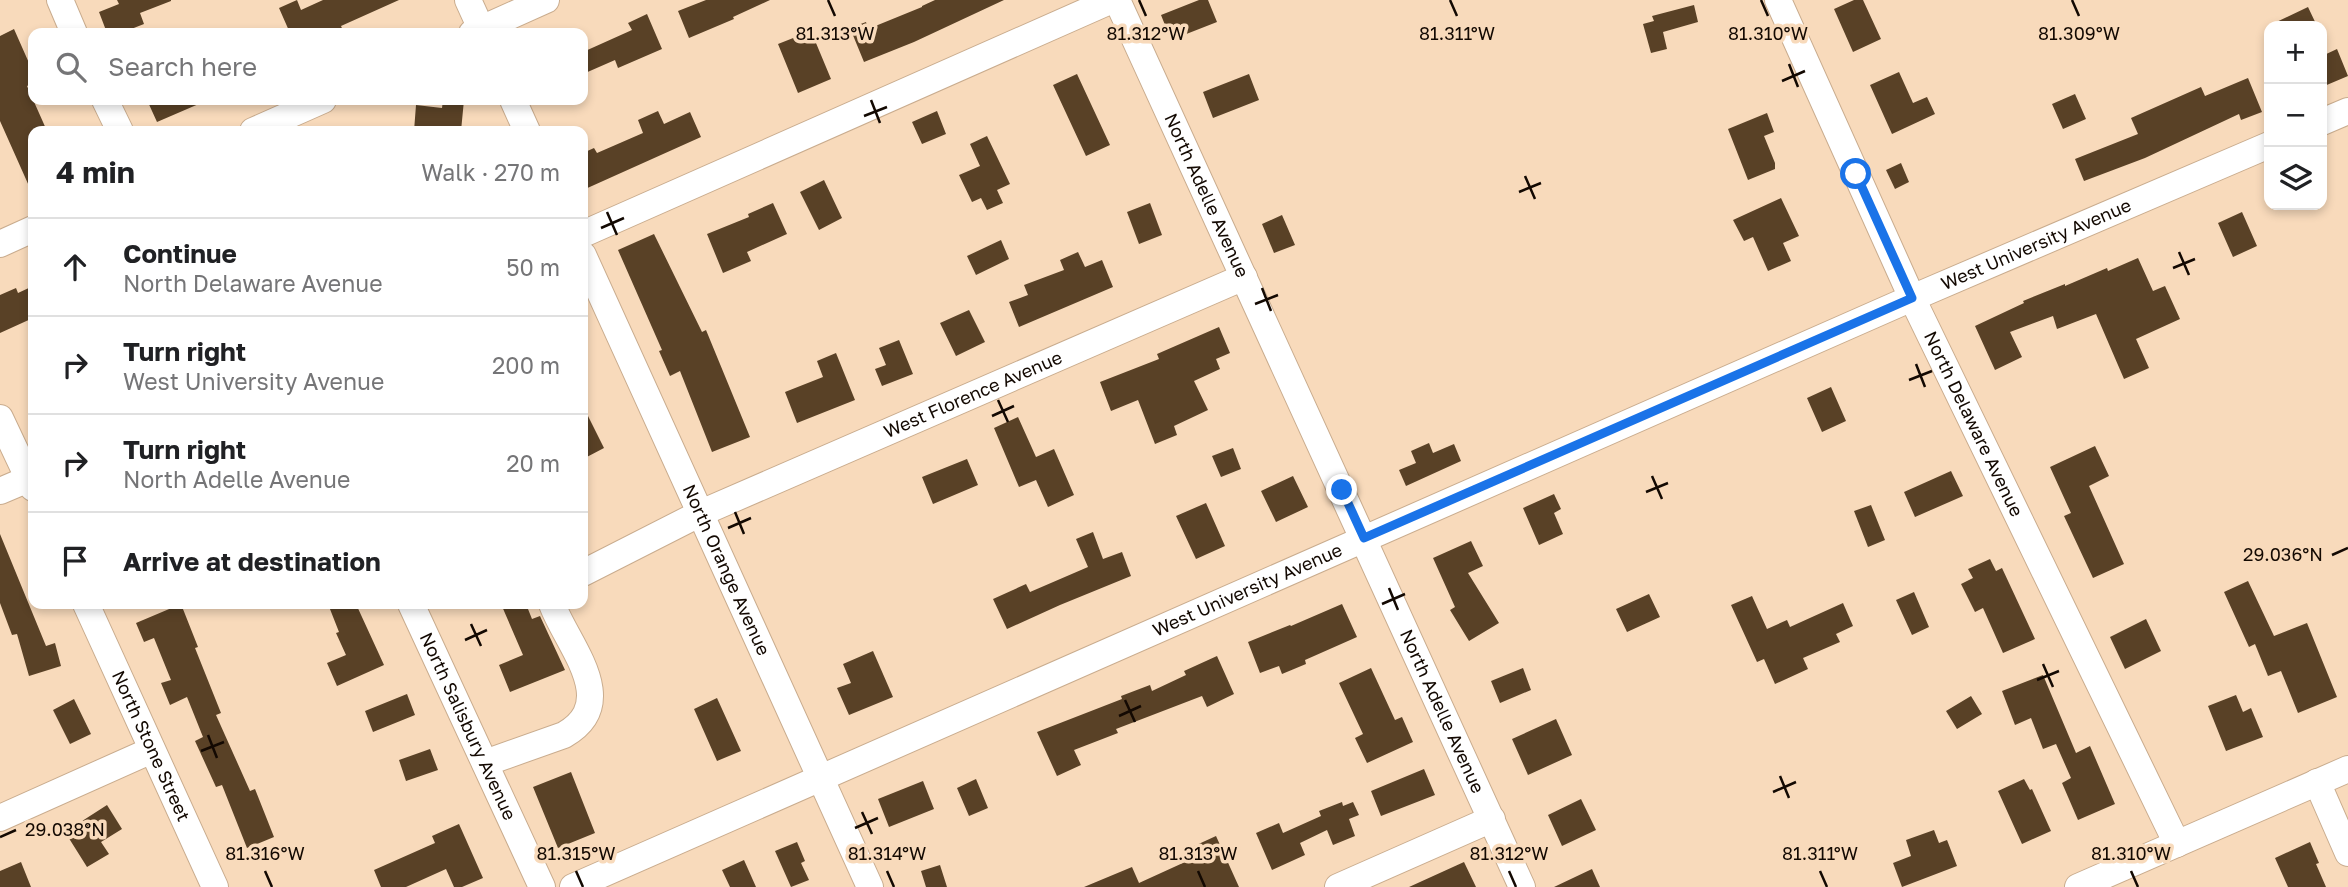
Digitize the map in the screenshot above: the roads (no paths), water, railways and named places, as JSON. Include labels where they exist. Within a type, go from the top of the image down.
[{"type":"street","points":[[60,0],[72,28]]},
{"type":"street","points":[[468,0],[478,28]]},
{"type":"street","points":[[487,28],[546,0]]},
{"type":"street","points":[[588,232],[1114,0]]},
{"type":"street","name":"North Adelle Avenue","points":[[1114,0],[1244,276],[1522,887]]},
{"type":"street","name":"North Delaware Avenue","points":[[1778,0],[1912,298],[2177,844]]},
{"type":"street","points":[[107,105],[118,126]]},
{"type":"street","points":[[264,126],[312,105]]},
{"type":"street","points":[[515,105],[525,126]]},
{"type":"street","points":[[2327,120],[2348,111]]},
{"type":"street","name":"West University Avenue","points":[[573,887],[1912,298],[2264,147]]},
{"type":"street","points":[[0,244],[28,231]]},
{"type":"street","name":"North Orange Avenue","points":[[588,266],[870,887]]},
{"type":"street","name":"West Florence Avenue","points":[[588,570],[701,513],[1244,276]]},
{"type":"street","points":[[0,418],[28,473]]},
{"type":"street","points":[[0,491],[28,482]]},
{"type":"street","name":"North Stone Street","points":[[88,609],[215,887]]},
{"type":"street","name":"North Salisbury Avenue","points":[[413,609],[542,887]]},
{"type":"street","points":[[485,764],[564,736],[576,729],[586,716],[591,700],[589,682],[555,609]]},
{"type":"street","points":[[0,818],[152,750]]},
{"type":"street","points":[[2078,887],[2348,769]]},
{"type":"street","points":[[2317,782],[2348,853]]},
{"type":"street","points":[[1339,887],[1492,820]]}]
